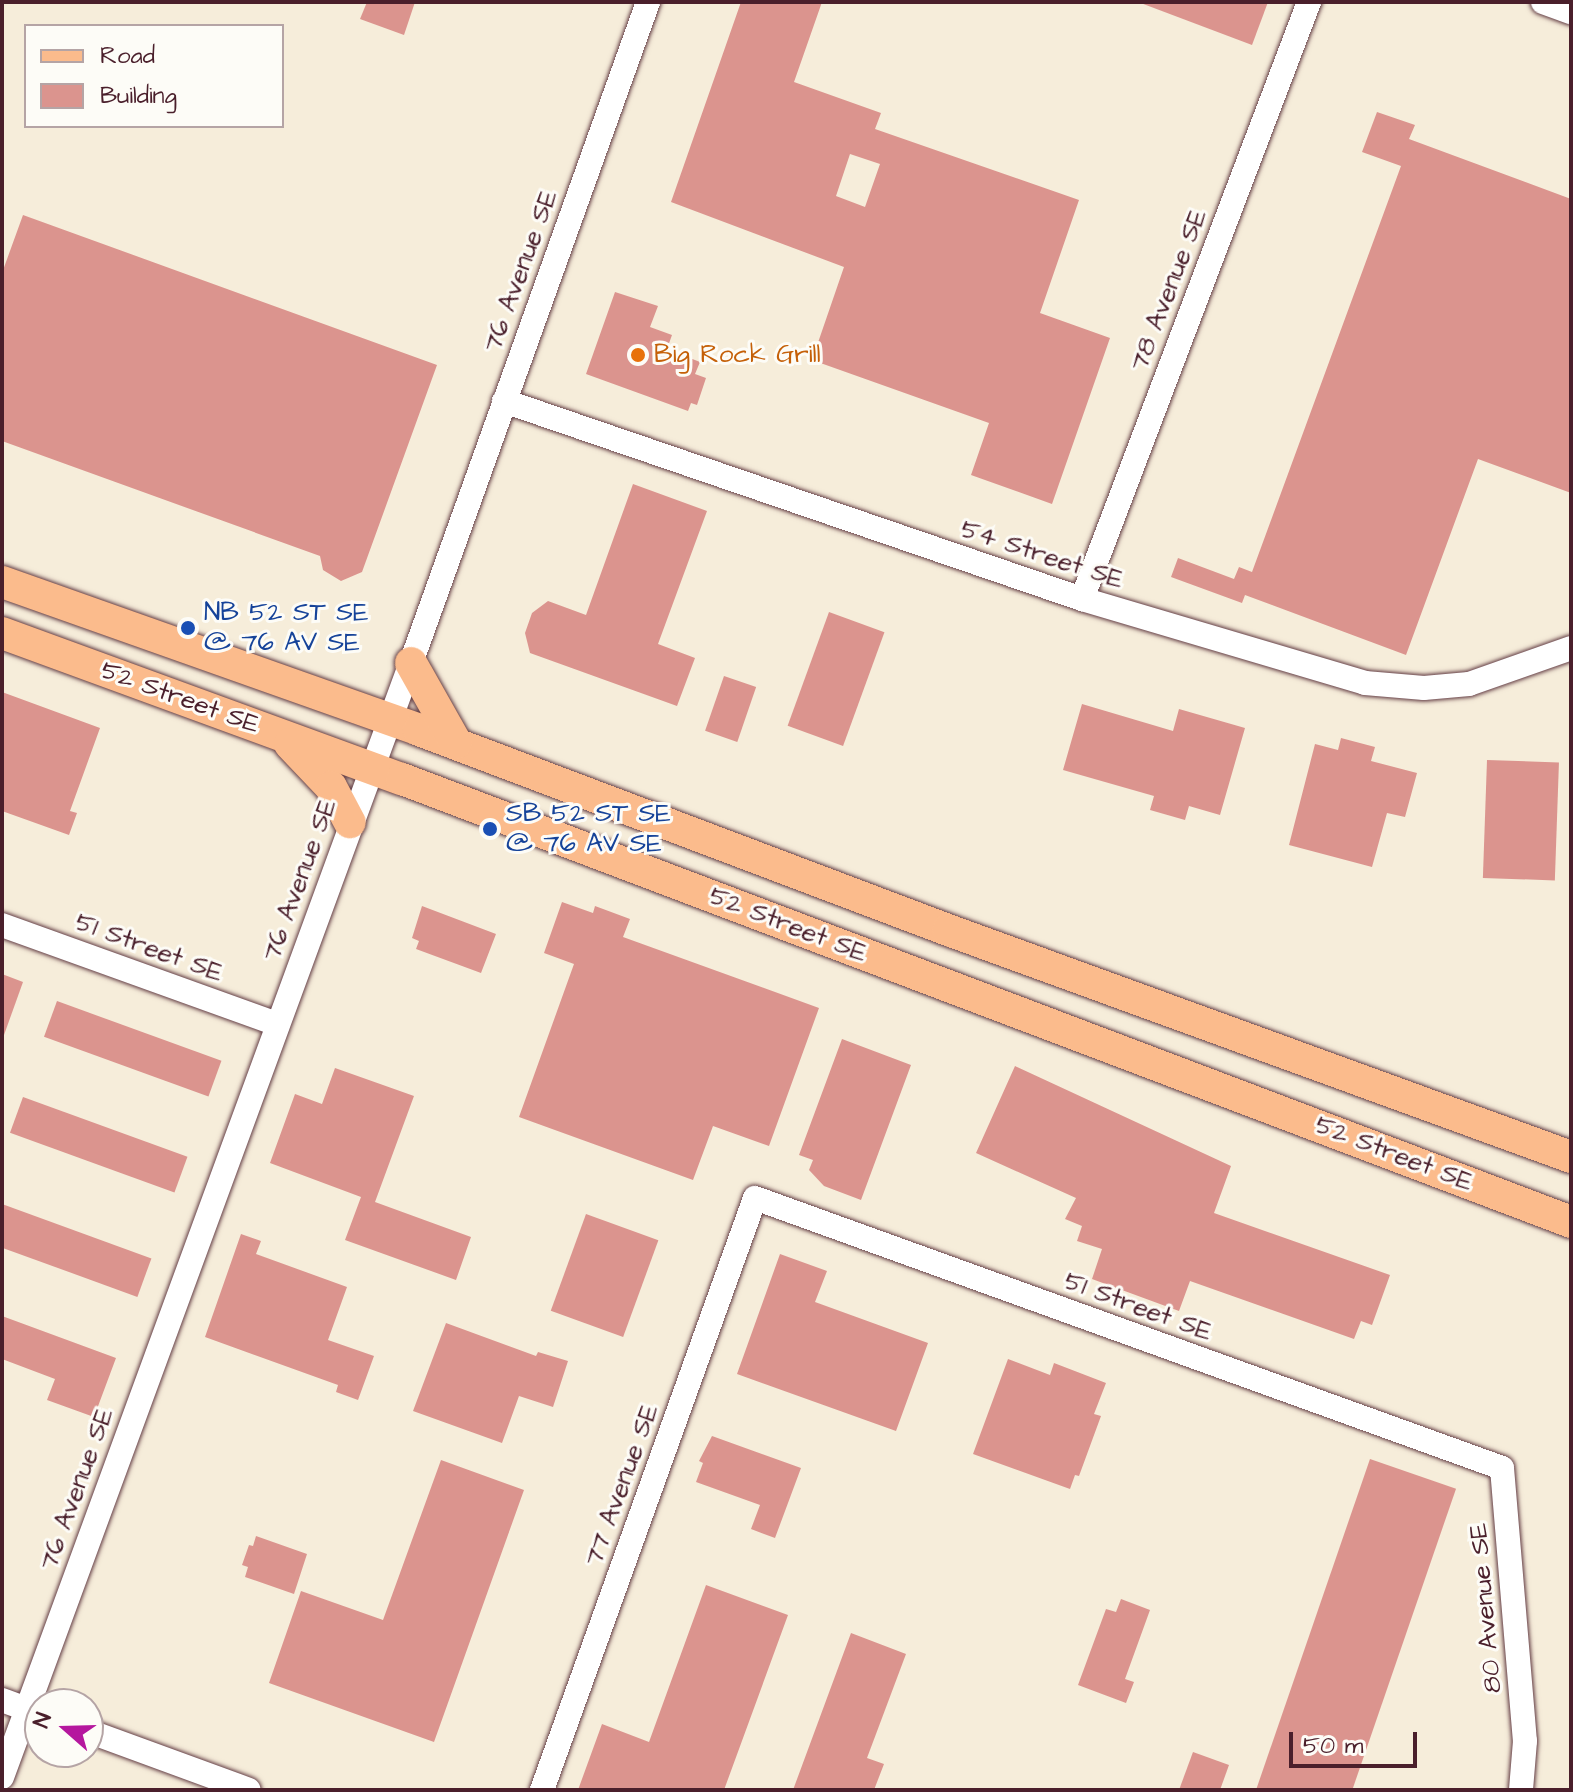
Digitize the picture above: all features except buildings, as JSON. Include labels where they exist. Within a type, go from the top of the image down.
[{"type":"main road","name":"52 Street SE","points":[[2,582],[456,743],[977,941],[1571,1157]]},
{"type":"main road","name":"52 Street SE","points":[[2,633],[371,767],[1570,1218]]},
{"type":"main road","points":[[411,663],[456,743]]},
{"type":"main road","points":[[278,734],[316,768],[350,822]]},
{"type":"street","name":"76 Avenue SE","points":[[41,1688],[277,1024],[411,663],[648,2]]},
{"type":"street","name":"78 Avenue SE","points":[[1082,599],[1309,2]]},
{"type":"street","points":[[1543,2],[1571,12]]},
{"type":"street","name":"54 Street SE","points":[[504,401],[1082,599],[1365,683],[1424,688],[1469,684],[1571,648]]},
{"type":"street","name":"51 Street SE","points":[[2,925],[277,1024]]},
{"type":"street","name":"51 Street SE","points":[[755,1198],[1502,1468]]},
{"type":"street","name":"77 Avenue SE","points":[[542,1790],[755,1198]]},
{"type":"street","name":"80 Avenue SE","points":[[1502,1468],[1525,1741],[1521,1790]]},
{"type":"street","points":[[2,1700],[24,1708]]},
{"type":"street","name":"76 Avenue SE","points":[[2,1777],[24,1730]]},
{"type":"street","points":[[104,1737],[249,1790]]},
{"type":"place","name":"Big Rock Grill","points":[[638,355]]},
{"type":"place","name":"NB 52 ST SE @ 76 AV SE","points":[[188,628]]},
{"type":"place","name":"SB 52 ST SE @ 76 AV SE","points":[[490,829]]}]
